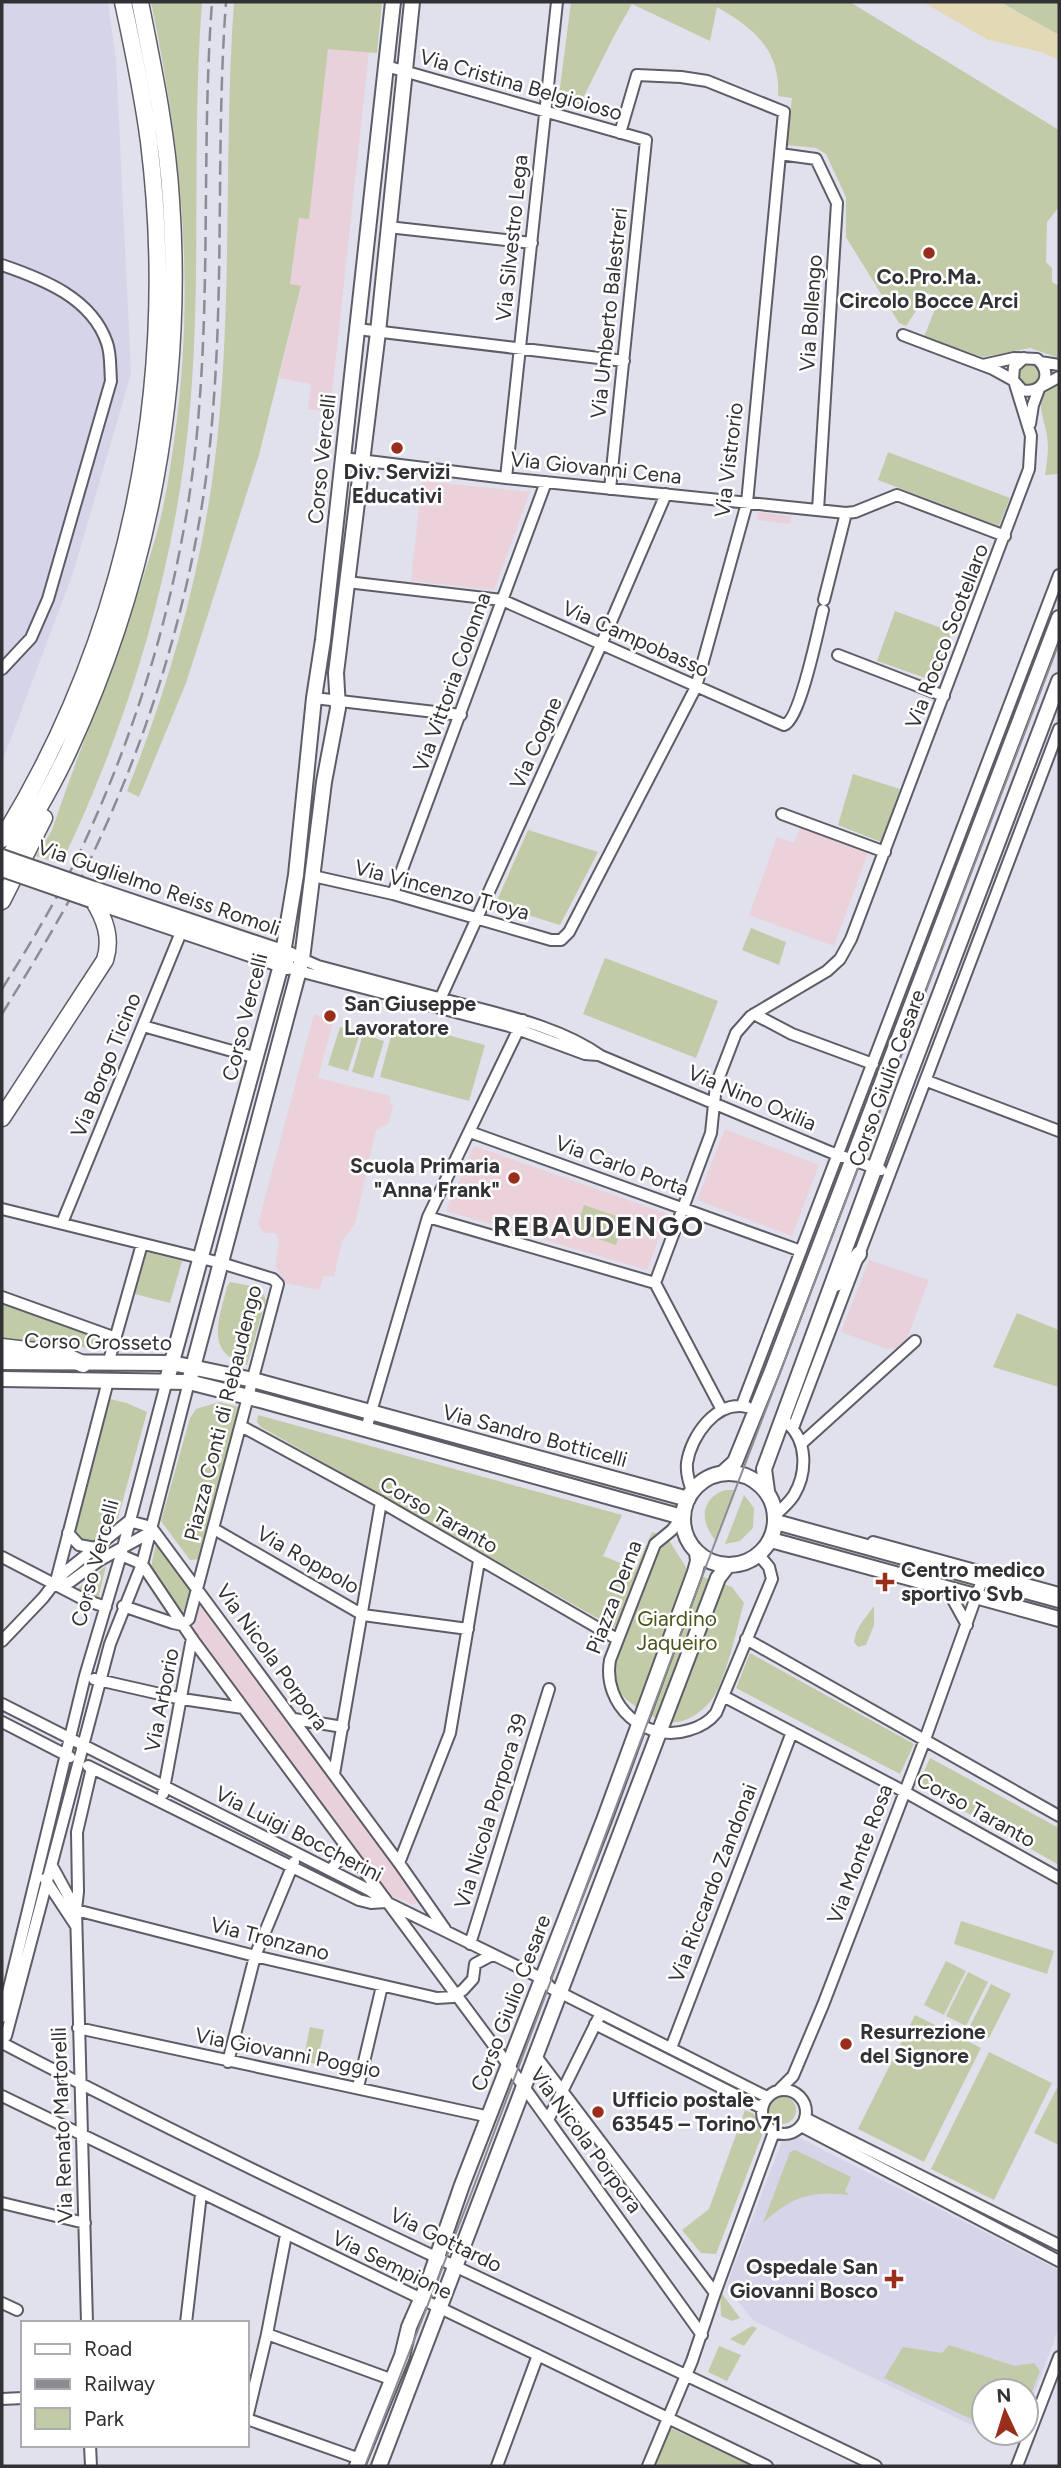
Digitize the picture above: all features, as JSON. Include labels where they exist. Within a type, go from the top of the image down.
[{"type":"highway","points":[[2,839],[45,761],[96,643],[132,520],[145,452],[157,328],[157,244],[149,142],[123,2]]},
{"type":"highway","points":[[2,901],[50,807],[69,750],[109,653],[138,564],[161,455],[171,369],[175,288],[171,197],[157,83],[140,2]]},
{"type":"highway","points":[[2,869],[42,803],[69,750]]},
{"type":"highway","points":[[2,1118],[105,960],[108,950],[107,932],[92,896]]},
{"type":"highway","points":[[2,1347],[61,1354],[83,1364]]},
{"type":"main road","name":"Corso Vercelli","points":[[167,1380],[282,959],[323,640],[393,2]]},
{"type":"main road","name":"Corso Vercelli","points":[[189,1382],[301,965],[324,782],[336,722],[336,673],[378,332],[412,2]]},
{"type":"main road","name":"Corso Giulio Cesare","points":[[723,1473],[735,1462],[749,1407],[845,1158],[905,1022],[1059,618]]},
{"type":"main road","name":"Corso Giulio Cesare","points":[[767,1491],[764,1469],[788,1424],[792,1395],[831,1290],[883,1170],[905,1086],[1059,681]]},
{"type":"main road","name":"Via Guglielmo Reiss Romoli","points":[[2,857],[92,896]]},
{"type":"main road","name":"Via Guglielmo Reiss Romoli","points":[[2,869],[301,965]]},
{"type":"main road","points":[[256,944],[277,935],[288,922]]},
{"type":"main road","name":"Via Guglielmo Reiss Romoli","points":[[184,926],[256,944],[282,959]]},
{"type":"main road","points":[[831,1290],[859,1254]]},
{"type":"main road","name":"Corso Grosseto","points":[[2,1362],[172,1363],[193,1366]]},
{"type":"main road","name":"Via Sandro Botticelli","points":[[193,1366],[690,1495]]},
{"type":"main road","name":"Corso Grosseto","points":[[2,1379],[189,1382]]},
{"type":"main road","name":"Via Sandro Botticelli","points":[[189,1382],[682,1517]]},
{"type":"main road","points":[[682,1517],[686,1538],[697,1552],[708,1560],[728,1565],[746,1561],[758,1554],[771,1540],[775,1519],[772,1502],[759,1483],[745,1475],[723,1473],[708,1478],[690,1495]]},
{"type":"main road","name":"Piazza Derna","points":[[682,1517],[690,1495]]},
{"type":"main road","points":[[775,1519],[853,1543],[984,1576],[1059,1600]]},
{"type":"main road","points":[[771,1540],[845,1559],[976,1599],[1059,1619]]},
{"type":"main road","name":"Corso Giulio Cesare","points":[[359,2463],[393,2380],[409,2327],[421,2301],[458,2195],[604,1820],[695,1572],[697,1552]]},
{"type":"main road","name":"Corso Giulio Cesare","points":[[379,2466],[718,1578],[728,1565]]},
{"type":"street","name":"Via Silvestro Lega","points":[[506,478],[557,2]]},
{"type":"street","name":"Via Cristina Belgioioso","points":[[386,66],[646,140]]},
{"type":"street","name":"Via Vistrorio","points":[[561,940],[569,932],[696,687],[747,503],[784,112],[707,81],[637,75],[620,133]]},
{"type":"street","name":"Via Umberto Balestreri","points":[[610,489],[646,140]]},
{"type":"street","name":"Via Bollengo","points":[[780,154],[816,159],[837,203],[818,510]]},
{"type":"street","points":[[388,227],[532,243]]},
{"type":"street","points":[[2,265],[56,286],[93,315],[108,344],[111,381],[48,599],[31,638],[2,669]]},
{"type":"street","points":[[357,329],[624,361]]},
{"type":"street","points":[[903,335],[983,365],[1026,391],[1059,377]]},
{"type":"street","points":[[983,365],[1014,358],[1032,358],[1059,365]]},
{"type":"street","points":[[1014,382],[1014,367],[1024,358]]},
{"type":"street","points":[[1040,362],[1046,373],[1040,387]]},
{"type":"street","name":"Via Rocco Scotellaro","points":[[1014,382],[1030,430]]},
{"type":"street","name":"Via Rocco Scotellaro","points":[[655,1283],[712,1130],[717,1081],[734,1036],[742,1024],[754,1014],[819,978],[837,962],[849,943],[1029,469],[1032,452],[1032,405],[1040,387]]},
{"type":"street","name":"Via Giovanni Cena","points":[[343,458],[506,478],[846,513],[858,512],[897,495],[1005,536]]},
{"type":"street","name":"Via Vittoria Colonna","points":[[393,894],[546,482]]},
{"type":"street","name":"Via Cogne","points":[[438,1002],[601,645],[666,494]]},
{"type":"street","name":"Via Campobasso","points":[[347,582],[502,600],[780,724],[788,724],[804,685],[846,513]]},
{"type":"street","name":"Corso Giulio Cesare","points":[[749,1407],[801,1251],[845,1158],[873,1064],[1059,575]]},
{"type":"street","points":[[838,655],[944,696]]},
{"type":"street","points":[[314,698],[461,715]]},
{"type":"street","name":"Corso Giulio Cesare","points":[[788,1424],[812,1377],[859,1254],[883,1170],[927,1081],[1059,729]]},
{"type":"street","points":[[782,814],[885,852]]},
{"type":"street","name":"Via Vincenzo Troya","points":[[313,876],[393,894],[551,940],[561,940]]},
{"type":"street","name":"Via Borgo Ticino","points":[[62,1223],[184,926]]},
{"type":"street","name":"Via Nino Oxilia","points":[[301,965],[318,966],[521,1025],[585,1054],[601,1056],[845,1158],[883,1170]]},
{"type":"street","points":[[754,1014],[792,1034],[873,1064]]},
{"type":"street","name":"Corso Giulio Cesare","points":[[880,1046],[905,1022]]},
{"type":"street","points":[[366,1429],[428,1217],[521,1025]]},
{"type":"street","points":[[143,1026],[257,1058]]},
{"type":"street","points":[[927,1081],[1059,1131]]},
{"type":"street","name":"Via Carlo Porta","points":[[470,1132],[801,1251]]},
{"type":"street","name":"Piazza Conti di Rebaudengo","points":[[2,1209],[202,1258],[273,1279],[278,1284],[214,1529],[186,1622]]},
{"type":"street","points":[[428,1217],[655,1283],[722,1410],[749,1407]]},
{"type":"street","points":[[108,1364],[142,1244]]},
{"type":"street","points":[[2,1297],[116,1338]]},
{"type":"street","points":[[801,1444],[915,1341]]},
{"type":"street","points":[[792,1395],[812,1377]]},
{"type":"street","name":"Corso Vercelli","points":[[2,2017],[5,1993],[38,1874],[85,1676],[122,1551],[167,1380]]},
{"type":"street","points":[[55,1585],[108,1381]]},
{"type":"street","name":"Corso Vercelli","points":[[2,2042],[6,2036],[100,1681],[123,1606],[142,1564],[189,1382]]},
{"type":"street","name":"Piazza Derna","points":[[690,1495],[687,1471],[689,1455],[702,1428],[722,1410]]},
{"type":"street","points":[[775,1519],[798,1486],[804,1460],[801,1444],[788,1424]]},
{"type":"street","name":"Corso Taranto","points":[[241,1426],[617,1639]]},
{"type":"street","points":[[334,1774],[381,1503]]},
{"type":"street","name":"Piazza Derna","points":[[658,1733],[638,1724],[617,1703],[609,1686],[608,1668],[655,1544],[673,1530],[682,1517]]},
{"type":"street","points":[[2,1641],[55,1585],[60,1576],[129,1521],[150,1530],[122,1551],[70,1582],[55,1585]]},
{"type":"street","name":"Via Roppolo","points":[[214,1529],[363,1615],[468,1629]]},
{"type":"street","name":"Via Nicola Porpora","points":[[150,1530],[197,1588],[294,1719],[446,1932]]},
{"type":"street","points":[[68,1533],[79,1545],[95,1548]]},
{"type":"street","points":[[122,1551],[142,1564]]},
{"type":"street","points":[[658,1733],[684,1732],[702,1726],[713,1717],[725,1697],[772,1579],[769,1567],[758,1554]]},
{"type":"street","points":[[2,1557],[85,1600],[106,1607]]},
{"type":"street","points":[[845,1559],[859,1570],[951,1596],[976,1599],[1059,1625]]},
{"type":"street","points":[[399,1863],[450,1733],[479,1561]]},
{"type":"street","name":"Via Nicola Porpora","points":[[142,1564],[186,1622],[193,1640],[523,2085],[702,2335]]},
{"type":"street","points":[[984,1576],[1059,1592]]},
{"type":"street","name":"Via Monte Rosa","points":[[778,2091],[793,2076],[823,2005],[924,1742],[984,1576]]},
{"type":"street","points":[[951,1596],[967,1625]]},
{"type":"street","points":[[123,1606],[186,1622]]},
{"type":"street","name":"Corso Taranto","points":[[746,1639],[1059,1816]]},
{"type":"street","name":"Via Arborio","points":[[161,1803],[193,1640]]},
{"type":"street","points":[[85,1676],[182,1699],[243,1708]]},
{"type":"street","name":"Via Nicola Porpora 39","points":[[470,1944],[549,1689]]},
{"type":"street","name":"Corso Taranto","points":[[725,1697],[905,1792],[1059,1878]]},
{"type":"street","name":"Via Luigi Boccherini","points":[[2,1703],[330,1870],[386,1902]]},
{"type":"street","points":[[294,1719],[343,1727]]},
{"type":"street","name":"Via Luigi Boccherini","points":[[2,1722],[361,1901],[386,1902]]},
{"type":"street","name":"Via Riccardo Zandonai","points":[[671,2048],[792,1732]]},
{"type":"street","name":"Via Renato Martorelli","points":[[87,2321],[76,1910],[78,1829],[92,1769]]},
{"type":"street","points":[[330,1870],[348,1850]]},
{"type":"street","points":[[228,2062],[255,1956],[298,1854]]},
{"type":"street","name":"Via Renato Martorelli","points":[[52,1866],[76,1910]]},
{"type":"street","points":[[38,1874],[47,1882],[76,1926]]},
{"type":"street","name":"Via Nicola Porpora","points":[[386,1902],[543,1979],[547,1986],[671,2048],[764,2102]]},
{"type":"street","name":"Via Tronzano","points":[[76,1910],[382,1986],[437,1998],[456,1996]]},
{"type":"street","points":[[456,1996],[473,1979],[475,1964],[492,1955]]},
{"type":"street","points":[[358,2087],[382,1986]]},
{"type":"street","points":[[548,2120],[601,2012]]},
{"type":"street","points":[[595,2024],[764,2102]]},
{"type":"street","name":"Via Giovanni Poggio","points":[[78,2028],[490,2117]]},
{"type":"street","name":"Via Gottardo","points":[[2,2042],[80,2084],[455,2266],[876,2466]]},
{"type":"street","name":"Via Nicola Porpora","points":[[535,2055],[715,2293]]},
{"type":"street","points":[[787,2090],[799,2096],[805,2107],[803,2122],[787,2133],[774,2132],[764,2121],[764,2102],[778,2091],[787,2090]]},
{"type":"street","name":"Via Sempione","points":[[2,2096],[421,2301],[767,2466]]},
{"type":"street","points":[[803,2122],[1059,2245]]},
{"type":"street","points":[[803,2122],[1059,2261]]},
{"type":"street","points":[[648,2466],[702,2335],[774,2132]]},
{"type":"street","points":[[187,2321],[201,2194]]},
{"type":"street","points":[[2,2203],[85,2224]]},
{"type":"street","points":[[248,2415],[286,2235]]},
{"type":"street","points":[[2,2303],[16,2310]]},
{"type":"street","points":[[267,2334],[393,2380]]},
{"type":"street","points":[[497,2466],[538,2355]]},
{"type":"street","points":[[1017,2466],[1059,2357]]},
{"type":"street","points":[[2,2399],[21,2398]]},
{"type":"street","points":[[248,2419],[359,2463]]},
{"type":"street","points":[[90,2447],[91,2466]]},
{"type":"shaded area","points":[[2,2],[108,2],[116,60],[131,374],[73,573],[2,762]]},
{"type":"shaded area","points":[[328,48],[369,52],[330,412],[308,409],[311,384],[279,378],[301,287],[290,285],[299,217],[309,218]]},
{"type":"shaded area","points":[[422,481],[530,492],[494,590],[411,581]]},
{"type":"shaded area","points":[[758,512],[791,516],[790,524],[757,520]]},
{"type":"shaded area","points":[[801,825],[869,850],[834,946],[749,915],[777,837],[794,843]]},
{"type":"shaded area","points":[[314,1014],[333,1022],[318,1078],[391,1096],[389,1103],[393,1104],[389,1123],[376,1130],[355,1224],[342,1241],[334,1277],[324,1276],[319,1290],[285,1283],[275,1266],[279,1242],[276,1233],[264,1233],[258,1224]]},
{"type":"shaded area","points":[[725,1129],[819,1165],[792,1236],[697,1200]]},
{"type":"shaded area","name":"Scuola Primaria \"Anna Frank\"","points":[[474,1146],[668,1214],[647,1270],[446,1211]]},
{"type":"shaded area","points":[[869,1260],[929,1280],[905,1344],[897,1348],[887,1349],[841,1332]]},
{"type":"shaded area","points":[[202,1598],[418,1900],[415,1905],[389,1895],[193,1631]]},
{"type":"shaded area","name":"Ospedale San Giovanni Bosco","points":[[796,2136],[1059,2270],[1059,2327],[1040,2378],[970,2377],[970,2424],[754,2321],[726,2287],[782,2141]]},
{"type":"green space","points":[[151,2],[202,2],[197,116],[196,289],[190,405],[176,514],[153,617],[122,718],[61,864],[36,856],[52,830],[145,573],[168,482],[182,372],[182,213],[170,108]]},
{"type":"green space","points":[[234,2],[382,2],[377,53],[328,49],[309,219],[299,218],[290,284],[301,286],[259,455],[186,683],[139,797],[127,791],[174,656],[197,563],[214,469],[223,369]]},
{"type":"green space","points":[[571,2],[850,2],[1059,130],[1059,207],[1047,222],[1046,262],[1052,268],[1052,282],[1059,286],[1059,358],[1030,348],[983,357],[924,337],[939,299],[928,293],[906,326],[899,323],[846,237],[846,197],[826,154],[816,148],[786,145],[792,98],[778,96],[778,80],[770,54],[743,23],[717,7],[710,41],[632,4],[579,106],[582,108],[580,111],[558,103]]},
{"type":"green space","points":[[1000,2],[1059,2],[1059,35]]},
{"type":"green space","points":[[1030,363],[1038,366],[1041,374],[1038,382],[1030,385],[1022,382],[1019,374],[1022,366]]},
{"type":"green space","points":[[1059,384],[1059,474],[1045,475],[1048,446],[1042,399],[1044,393]]},
{"type":"green space","points":[[888,452],[1010,498],[999,526],[878,480]]},
{"type":"green space","points":[[895,611],[952,632],[934,681],[877,661]]},
{"type":"green space","points":[[853,774],[900,789],[881,842],[838,825]]},
{"type":"green space","points":[[528,830],[598,852],[560,925],[495,905]]},
{"type":"green space","points":[[751,928],[786,942],[779,965],[742,950]]},
{"type":"green space","points":[[605,958],[718,1001],[696,1058],[583,1014]]},
{"type":"green space","points":[[395,1021],[485,1045],[469,1101],[380,1077]]},
{"type":"green space","points":[[340,1027],[360,1033],[348,1071],[328,1065]]},
{"type":"green space","points":[[363,1034],[384,1041],[373,1078],[352,1072]]},
{"type":"green space","points":[[584,1205],[625,1219],[616,1245],[575,1231]]},
{"type":"green space","points":[[147,1252],[182,1261],[170,1303],[135,1294]]},
{"type":"green space","points":[[230,1282],[261,1288],[266,1300],[247,1365],[233,1360],[220,1344],[218,1323]]},
{"type":"green space","points":[[2,1302],[95,1335],[104,1345],[101,1349],[2,1340]]},
{"type":"green space","points":[[1017,1313],[1059,1330],[1059,1387],[993,1367]]},
{"type":"green space","points":[[110,1399],[147,1412],[118,1518],[112,1527],[91,1544],[84,1543],[73,1534]]},
{"type":"green space","points":[[219,1402],[243,1408],[201,1559],[190,1560],[161,1521],[190,1418],[196,1409]]},
{"type":"green space","name":"Giardino Jaqueiro","points":[[258,1415],[622,1515],[603,1556],[636,1569],[652,1532],[667,1537],[689,1572],[732,1587],[744,1603],[725,1671],[714,1696],[701,1711],[681,1721],[670,1722],[645,1712],[627,1700],[611,1679],[612,1662],[620,1631],[261,1427],[257,1422]]},
{"type":"green space","points":[[725,1490],[735,1490],[715,1540],[707,1525],[705,1511],[711,1499]]},
{"type":"green space","points":[[744,1495],[754,1508],[753,1528],[740,1541],[725,1544]]},
{"type":"green space","points":[[156,1544],[190,1589],[183,1612],[150,1571]]},
{"type":"green space","points":[[106,1566],[98,1599],[76,1590]]},
{"type":"green space","points":[[874,1606],[874,1625],[866,1645],[858,1647],[854,1642],[857,1631]]},
{"type":"green space","points":[[750,1653],[914,1744],[900,1774],[736,1688]]},
{"type":"green space","points":[[930,1758],[1059,1828],[1059,1865],[918,1785]]},
{"type":"green space","points":[[961,1921],[1054,1951],[1047,1974],[954,1944]]},
{"type":"green space","points":[[946,1961],[966,1971],[944,2015],[924,2005]]},
{"type":"green space","points":[[968,1972],[988,1982],[966,2026],[946,2016]]},
{"type":"green space","points":[[991,1984],[1011,1994],[989,2038],[969,2028]]},
{"type":"green space","points":[[915,2015],[981,2048],[924,2162],[858,2129]]},
{"type":"green space","points":[[310,2027],[324,2030],[317,2064],[303,2061]]},
{"type":"green space","points":[[989,2052],[1052,2083],[994,2200],[931,2169]]},
{"type":"green space","points":[[1059,2084],[1059,2145],[1034,2133]]},
{"type":"green space","points":[[782,2096],[792,2100],[796,2110],[792,2120],[782,2124],[772,2120],[768,2110],[772,2100]]},
{"type":"green space","points":[[745,2110],[754,2114],[762,2135],[716,2254],[701,2253],[682,2230],[709,2209]]},
{"type":"green space","points":[[795,2150],[851,2177],[845,2191],[849,2195],[803,2197],[783,2207],[763,2223],[790,2152]]},
{"type":"green space","points":[[720,2291],[740,2318],[732,2321],[721,2316]]},
{"type":"green space","points":[[752,2326],[757,2328],[744,2346],[730,2339]]},
{"type":"green space","points":[[949,2345],[1015,2366],[1034,2363],[1040,2371],[1038,2377],[970,2377],[970,2418],[884,2378],[903,2347],[942,2353]]},
{"type":"green space","points":[[719,2346],[741,2355],[727,2381],[708,2372]]},
{"type":"green space","points":[[668,2427],[753,2466],[649,2466]]},
{"type":"sand","points":[[923,2],[999,2],[1059,35],[1059,60],[1041,52],[988,40]]},
{"type":"tram line","points":[[365,2466],[471,2194],[708,1561],[1059,643]]},
{"type":"railway","points":[[2,989],[61,890],[102,803],[142,694],[173,581],[185,524],[199,409],[212,2]]},
{"type":"railway","points":[[2,1014],[69,901],[113,809],[155,698],[187,584],[207,468],[213,410],[226,2]]},
{"type":"place","name":"Co.Pro.Ma. Circolo Bocce Arci","points":[[929,253]]},
{"type":"place","name":"Div. Servizi Educativi","points":[[397,448]]},
{"type":"place","name":"San Giuseppe Lavoratore","points":[[330,1016]]},
{"type":"place","name":"Scuola Primaria \"Anna Frank\"","points":[[514,1178]]},
{"type":"place","name":"Centro medico sportivo Svb","points":[[885,1582]]},
{"type":"place","name":"Resurrezione del Signore","points":[[846,2044]]},
{"type":"place","name":"Ufficio postale 63545 – Torino 71","points":[[598,2112]]},
{"type":"place","name":"Ospedale San Giovanni Bosco","points":[[894,2279]]},
{"type":"district","name":"REBAUDENGO","points":[[599,1226]]}]
